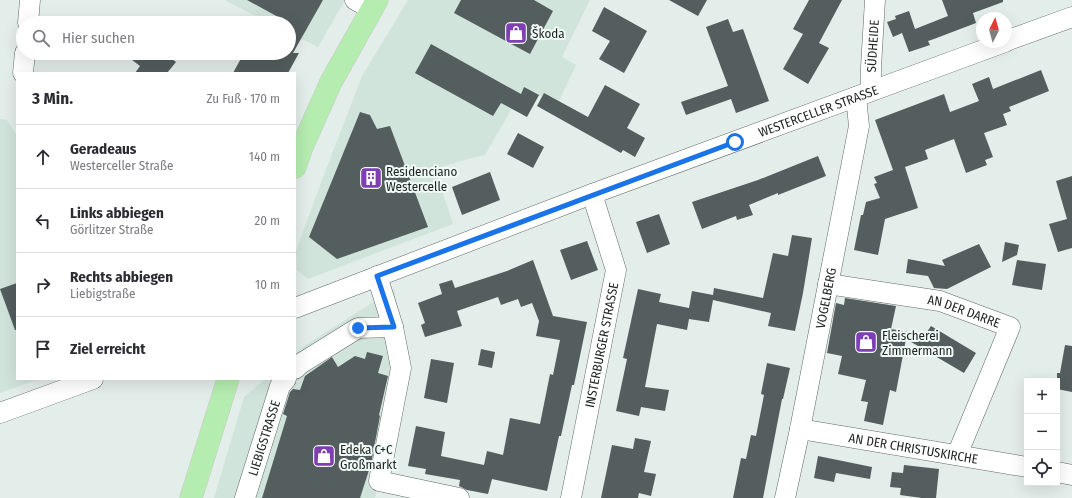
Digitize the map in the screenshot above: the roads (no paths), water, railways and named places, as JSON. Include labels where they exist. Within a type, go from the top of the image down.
[{"type":"main road","points":[[296,164],[331,82],[368,3]]},
{"type":"main road","points":[[191,498],[228,380]]},
{"type":"street","points":[[29,16],[30,0]]},
{"type":"street","name":"SÜDHEIDE","points":[[864,94],[871,67],[875,0]]},
{"type":"street","name":"WESTERCELLER STRASSE","points":[[1012,39],[1072,17]]},
{"type":"street","name":"WESTERCELLER STRASSE","points":[[296,308],[592,194],[989,48]]},
{"type":"street","points":[[23,72],[24,60]]},
{"type":"street","name":"VOGELBERG","points":[[785,498],[800,429],[864,94]]},
{"type":"street","name":"INSTERBURGER STRASSE","points":[[570,498],[616,270],[592,194]]},
{"type":"street","points":[[377,276],[394,327],[401,368],[378,481],[460,498]]},
{"type":"street","name":"AN DER DARRE","points":[[828,284],[940,301],[1010,328],[957,455]]},
{"type":"street","points":[[296,368],[358,328],[394,327]]},
{"type":"street","points":[[0,413],[90,380]]},
{"type":"street","name":"LIEBIGSTRASSE","points":[[246,498],[280,386],[285,380]]},
{"type":"street","name":"AN DER CHRISTUSKIRCHE","points":[[800,429],[1024,466]]},
{"type":"street","points":[[1060,473],[1072,475]]},
{"type":"place","name":"Škoda","points":[[516,33]]},
{"type":"place","name":"Residenciano Westercelle","points":[[371,178]]},
{"type":"place","name":"Fleischerei Zimmermann","points":[[866,342]]},
{"type":"place","name":"Edeka C+C Großmarkt","points":[[324,456]]}]
